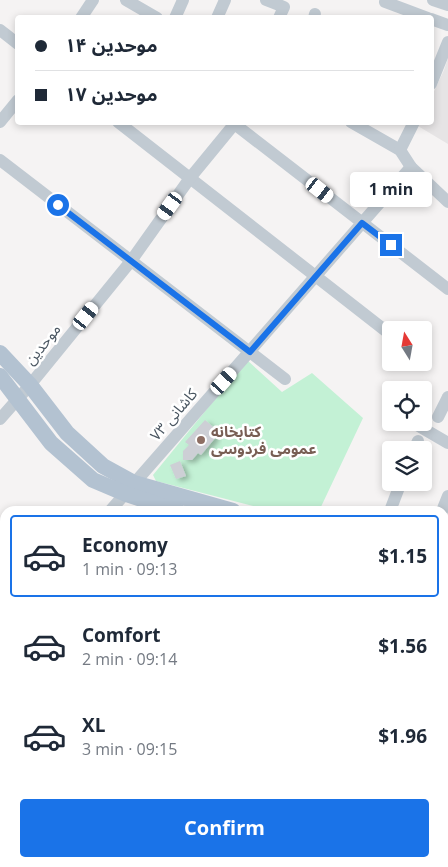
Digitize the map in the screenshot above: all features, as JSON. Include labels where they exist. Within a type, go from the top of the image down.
[{"type":"main road","points":[[0,353],[30,386],[67,433],[103,466],[130,488],[168,506]]},
{"type":"main road","points":[[0,376],[51,443],[93,480],[130,488],[191,506]]},
{"type":"street","points":[[126,0],[153,15]]},
{"type":"street","points":[[176,15],[183,0]]},
{"type":"street","points":[[218,15],[225,0]]},
{"type":"street","points":[[266,0],[284,8],[280,15]]},
{"type":"street","points":[[433,0],[448,6]]},
{"type":"street","points":[[385,2],[420,15]]},
{"type":"street","points":[[434,20],[448,25]]},
{"type":"street","points":[[0,30],[15,42]]},
{"type":"street","points":[[434,77],[448,42]]},
{"type":"street","points":[[0,122],[15,104]]},
{"type":"street","points":[[122,125],[382,328]]},
{"type":"street","name":"موحدین","points":[[0,419],[30,386],[130,260],[190,178],[232,125]]},
{"type":"street","points":[[237,125],[448,289]]},
{"type":"street","points":[[356,125],[400,150],[410,168],[448,202]]},
{"type":"street","points":[[400,150],[412,125]]},
{"type":"street","points":[[0,160],[285,379]]},
{"type":"street","name":"کاشانی ۷۳","points":[[114,506],[410,168]]},
{"type":"street","points":[[438,417],[448,397]]},
{"type":"street","points":[[427,431],[448,443]]},
{"type":"street","points":[[392,506],[398,491]]},
{"type":"shaded area","points":[[448,58],[448,144],[418,126],[434,125],[434,92]]},
{"type":"green space","points":[[247,360],[282,392],[312,373],[363,418],[321,506],[254,506],[156,481],[153,475]]},
{"type":"building","name":"کتابخانه عمومی فردوسی","points":[[205,420],[217,430],[213,435],[216,437],[201,455],[198,453],[192,460],[183,460],[183,451],[189,445],[185,442]]},
{"type":"building","points":[[180,461],[186,476],[176,479],[170,465]]},
{"type":"place","name":"کتابخانه عمومی فردوسی","points":[[201,440]]},
{"type":"route","points":[[58,205],[250,352],[362,223],[391,245]]}]
